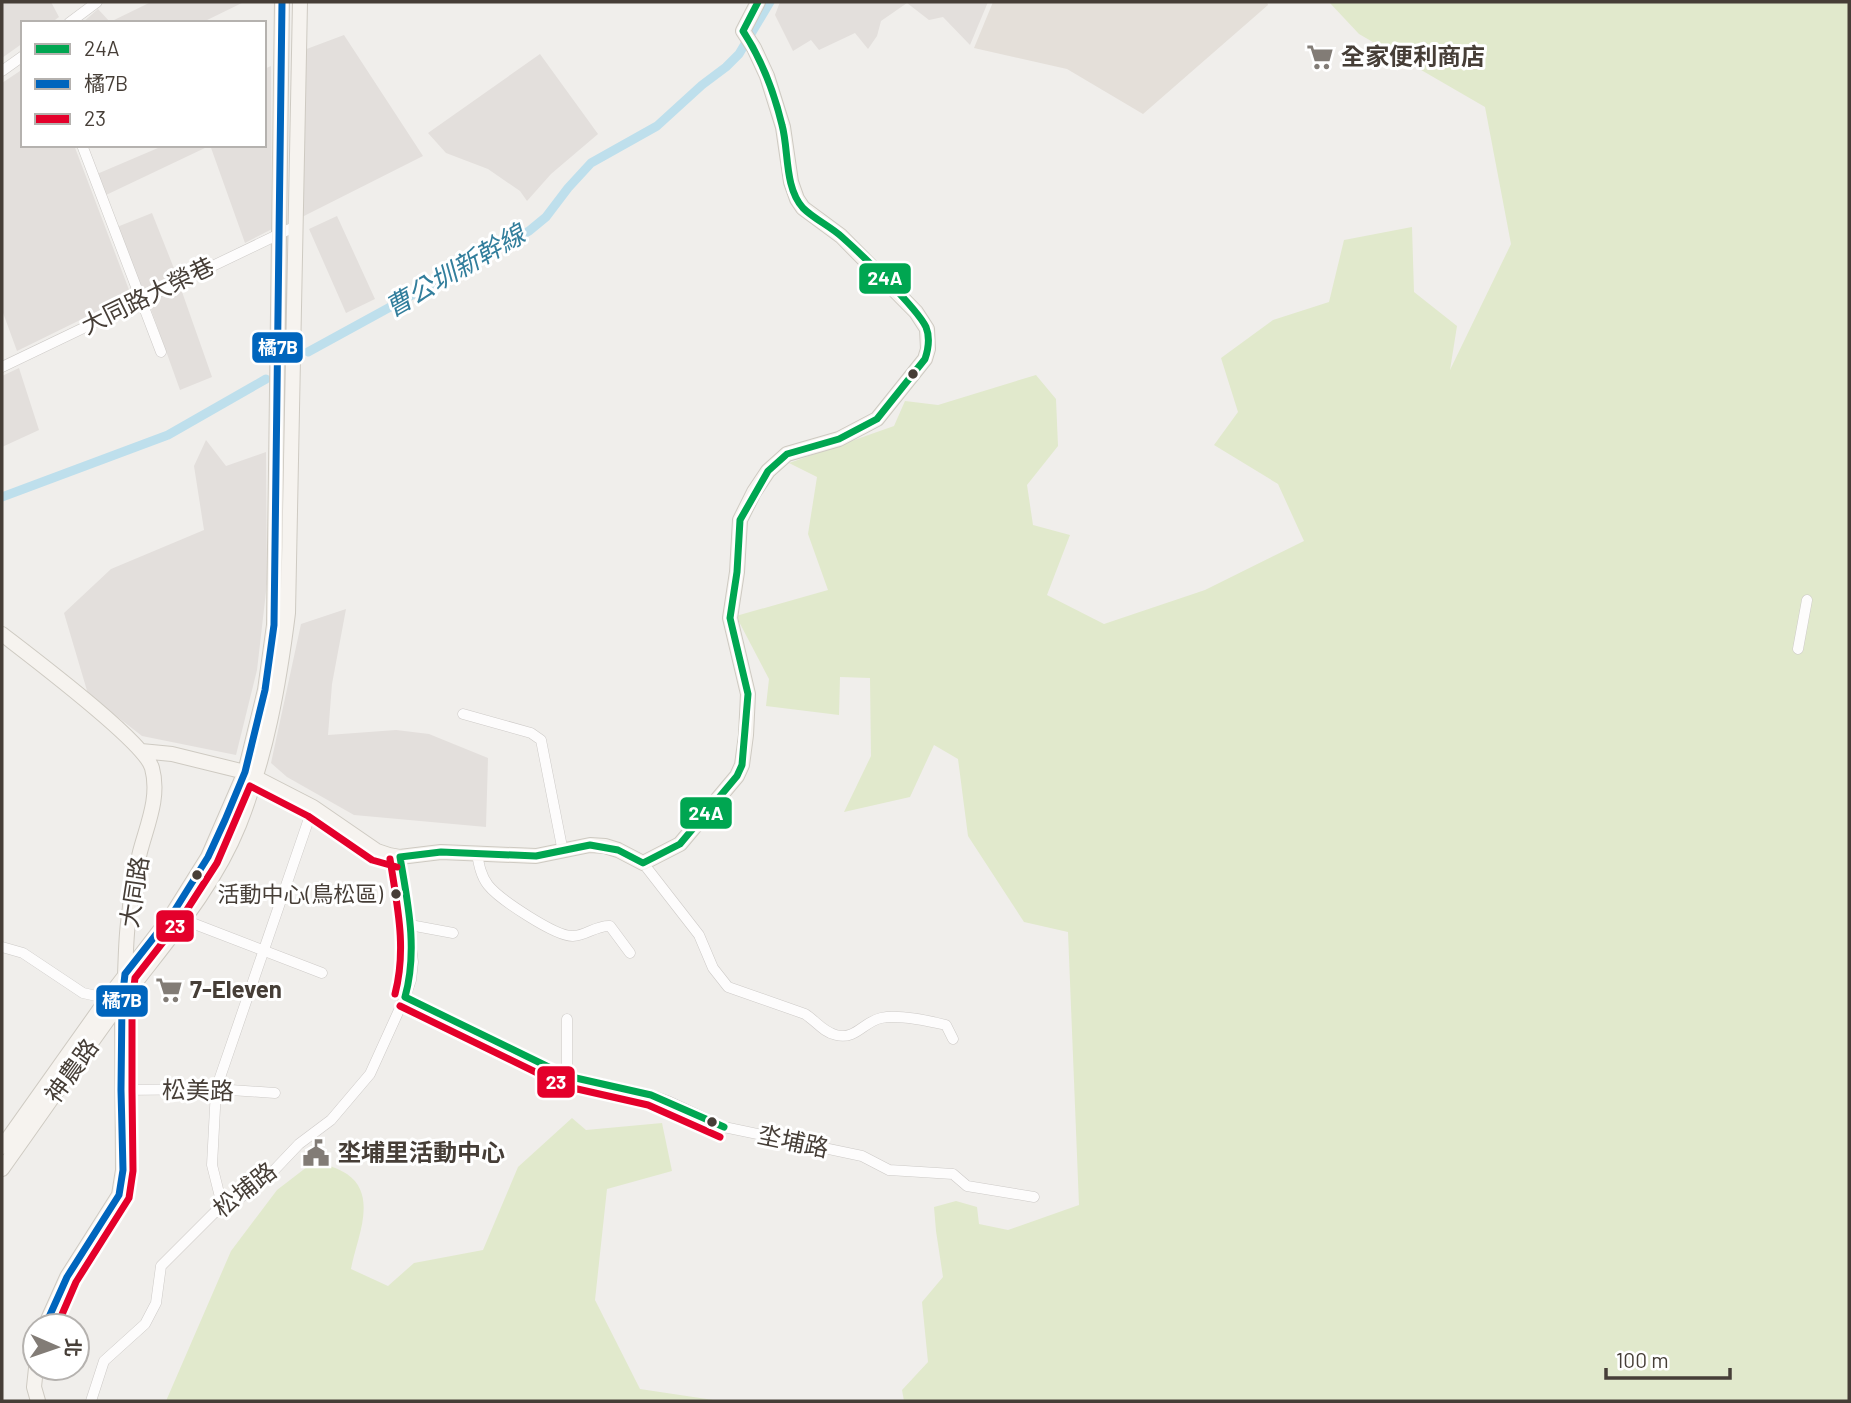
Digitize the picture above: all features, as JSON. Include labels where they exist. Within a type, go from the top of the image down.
[{"type":"street","points":[[72,21],[97,2]]},
{"type":"street","name":"神農路","points":[[251,774],[274,625],[282,2]]},
{"type":"street","name":"神農路","points":[[2,1147],[178,917],[251,774],[278,692],[288,613],[300,2]]},
{"type":"street","points":[[643,863],[680,844],[737,776],[742,765],[748,694],[730,618],[740,520],[754,492],[768,471],[786,454],[839,439],[877,419],[925,359],[928,349],[927,329],[916,312],[841,236],[803,208],[797,200],[791,182],[783,127],[767,76],[743,31],[758,2]]},
{"type":"street","points":[[2,71],[21,57]]},
{"type":"street","points":[[83,147],[161,352]]},
{"type":"street","name":"大同路大榮巷","points":[[2,367],[296,226]]},
{"type":"street","points":[[1797,649],[1807,600]]},
{"type":"street","name":"大同路","points":[[2,634],[67,685],[141,751],[152,766],[155,787],[152,813],[140,852],[129,915],[125,974]]},
{"type":"street","points":[[463,714],[530,733],[541,740],[563,852]]},
{"type":"street","points":[[141,751],[172,754],[251,774],[313,807],[377,851],[400,857],[441,852],[536,856],[590,845],[605,846],[643,863],[699,935],[713,968],[727,987],[805,1014],[823,1030],[834,1035],[846,1037],[882,1017],[946,1025],[953,1039]]},
{"type":"street","points":[[222,1205],[212,1165],[216,1089],[313,807]]},
{"type":"street","points":[[477,854],[483,878],[491,889],[503,898],[565,936],[575,937],[601,926],[610,926],[630,953]]},
{"type":"street","name":"松埔路","points":[[91,1401],[104,1361],[145,1324],[156,1303],[162,1266],[222,1205],[250,1193],[299,1144],[331,1120],[370,1074],[405,997],[414,962],[400,857]]},
{"type":"street","points":[[178,917],[322,973]]},
{"type":"street","name":"神農路","points":[[2,1169],[114,1000],[125,974],[178,917]]},
{"type":"street","points":[[410,925],[453,933]]},
{"type":"street","points":[[2,947],[23,953],[83,993],[114,1000],[121,1090],[123,1170],[120,1195],[67,1277],[51,1312]]},
{"type":"street","name":"坔埔路","points":[[405,997],[567,1076],[651,1095],[724,1127],[862,1156],[889,1170],[953,1174],[967,1186],[1034,1197]]},
{"type":"street","points":[[567,1019],[567,1076]]},
{"type":"street","name":"松美路","points":[[121,1090],[216,1089],[275,1093]]},
{"type":"street","points":[[35,1382],[38,1401]]},
{"type":"shaded area","points":[[2,2],[51,2],[59,17],[54,21],[21,21],[21,44],[2,58]]},
{"type":"shaded area","points":[[151,2],[244,2],[205,21],[112,21]]},
{"type":"shaded area","points":[[780,2],[988,2],[970,45],[943,17],[929,20],[907,3],[881,21],[877,36],[868,49],[855,33],[819,50],[811,40],[793,51],[775,15]]},
{"type":"shaded area","points":[[993,2],[1267,2],[1268,5],[1143,114],[1067,69],[974,48]]},
{"type":"shaded area","points":[[98,9],[109,21],[84,21]]},
{"type":"shaded area","points":[[344,35],[423,156],[300,218],[304,50]]},
{"type":"shaded area","points":[[540,54],[598,134],[551,174],[527,201],[520,191],[488,169],[446,153],[428,133]]},
{"type":"shaded area","points":[[271,66],[272,229],[245,243],[211,147],[266,147],[266,68]]},
{"type":"shaded area","points":[[21,70],[21,147],[75,147],[131,295],[17,351],[2,310],[2,83]]},
{"type":"shaded area","points":[[160,147],[207,147],[106,195],[97,174]]},
{"type":"shaded area","points":[[152,213],[177,276],[144,294],[117,227]]},
{"type":"shaded area","points":[[337,216],[375,299],[346,313],[309,229]]},
{"type":"shaded area","points":[[181,289],[212,377],[180,390],[148,301]]},
{"type":"shaded area","points":[[19,368],[39,430],[2,447],[2,376]]},
{"type":"shaded area","points":[[206,440],[226,466],[266,452],[267,583],[257,670],[236,755],[142,736],[88,694],[64,613],[111,569],[204,530],[194,466]]},
{"type":"shaded area","points":[[346,609],[332,684],[328,735],[396,730],[429,734],[488,758],[486,827],[354,815],[287,777],[271,763],[301,624]]},
{"type":"green space","points":[[1329,2],[1849,2],[1849,1401],[904,1401],[902,1390],[928,1362],[922,1302],[943,1277],[934,1207],[956,1201],[977,1207],[979,1224],[1008,1230],[1079,1205],[1068,932],[1024,922],[968,836],[958,759],[934,745],[910,797],[844,812],[871,756],[870,678],[840,677],[839,715],[766,706],[769,679],[736,616],[828,590],[808,534],[817,477],[789,463],[894,426],[905,401],[938,405],[1036,375],[1056,399],[1058,446],[1027,485],[1033,525],[1070,535],[1047,595],[1104,624],[1205,590],[1304,541],[1278,484],[1214,445],[1238,412],[1221,358],[1273,320],[1329,302],[1344,240],[1412,227],[1414,292],[1457,326],[1450,370],[1511,244],[1485,107],[1359,34]]},
{"type":"green space","points":[[572,1118],[586,1130],[662,1123],[672,1171],[607,1189],[595,1300],[640,1389],[720,1401],[166,1401],[231,1251],[277,1190],[316,1160],[347,1174],[357,1183],[364,1206],[351,1269],[388,1286],[414,1263],[483,1250],[518,1167]]},
{"type":"waterway","name":"曹公圳新幹線","points":[[308,352],[529,231],[546,217],[591,163],[657,126],[726,67],[739,54],[770,2]]},
{"type":"waterway","name":"曹公圳新幹線","points":[[2,497],[168,435],[266,379]]},
{"type":"transit line","name":"橘7B","points":[[51,1312],[67,1277],[119,1195],[123,1170],[121,1090],[125,974],[173,913],[208,857],[245,772],[265,690],[274,625],[282,2]]},
{"type":"transit line","name":"24A","points":[[400,857],[441,852],[536,856],[590,845],[618,850],[643,863],[680,844],[737,776],[742,765],[748,694],[730,618],[737,572],[740,520],[768,471],[787,454],[839,439],[877,419],[925,359],[927,331],[921,318],[850,245],[807,212],[797,199],[790,179],[784,135],[775,100],[762,65],[743,31],[758,2]]},
{"type":"transit line","name":"23","points":[[63,1312],[76,1282],[129,1198],[133,1171],[132,1002],[135,978],[181,919],[217,863],[250,786],[308,816],[372,860],[397,867]]},
{"type":"transit line","name":"24A","points":[[400,857],[409,910],[411,944],[405,997]]},
{"type":"transit line","name":"23","points":[[390,859],[401,943],[395,994]]},
{"type":"transit line","name":"24A","points":[[405,997],[567,1076],[651,1095],[724,1127]]},
{"type":"transit line","name":"23","points":[[400,1006],[564,1086],[648,1105],[720,1137]]},
{"type":"place","name":"全家便利商店","points":[[1320,57]]},
{"type":"place","name":"活動中心(鳥松區)","points":[[396,894]]},
{"type":"place","name":"7-Eleven","points":[[169,990]]},
{"type":"place","name":"坔埔里活動中心","points":[[316,1153]]}]
